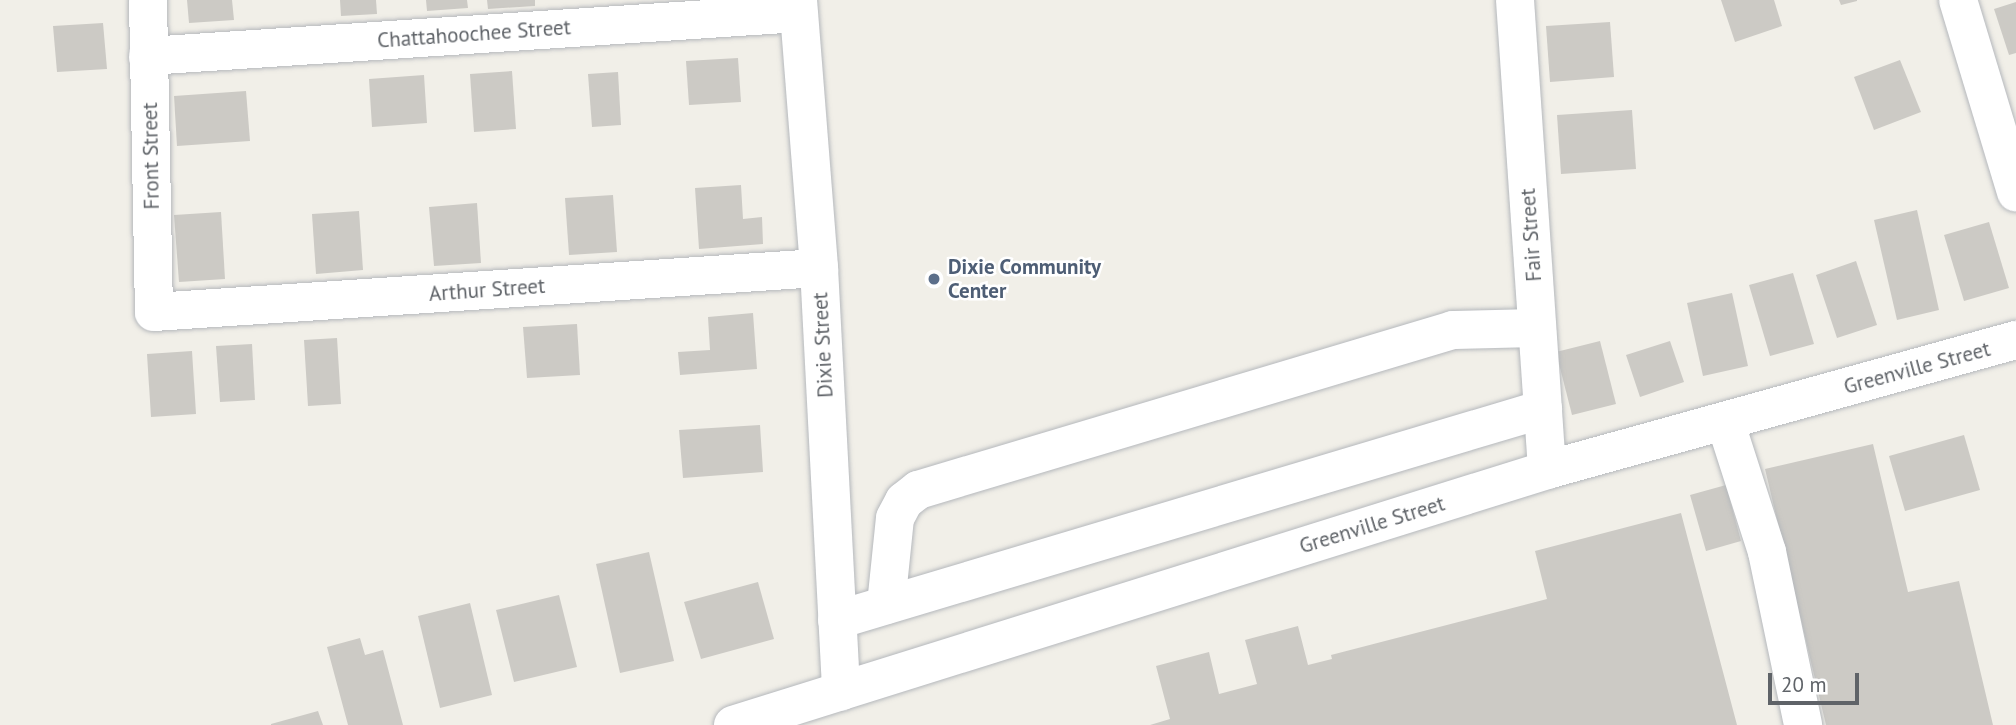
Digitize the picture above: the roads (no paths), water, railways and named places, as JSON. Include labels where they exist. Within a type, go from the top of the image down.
[{"type":"street","name":"Front Street","points":[[148,0],[154,312]]},
{"type":"street","name":"Fair Street","points":[[1515,0],[1547,470]]},
{"type":"street","points":[[1958,0],[2016,192]]},
{"type":"street","name":"Chattahoochee Street","points":[[148,56],[799,6]]},
{"type":"street","name":"Dixie Street","points":[[799,6],[819,268],[841,691]]},
{"type":"street","name":"Arthur Street","points":[[154,312],[819,268]]},
{"type":"street","points":[[886,605],[895,518],[904,501],[918,490],[1453,330],[1537,328]]},
{"type":"street","name":"Greenville Street","points":[[737,724],[1547,470],[2016,340]]},
{"type":"street","points":[[837,620],[1543,410]]},
{"type":"street","points":[[1725,421],[1767,552],[1803,725]]},
{"type":"place","name":"Dixie Community Center","points":[[934,279]]}]
